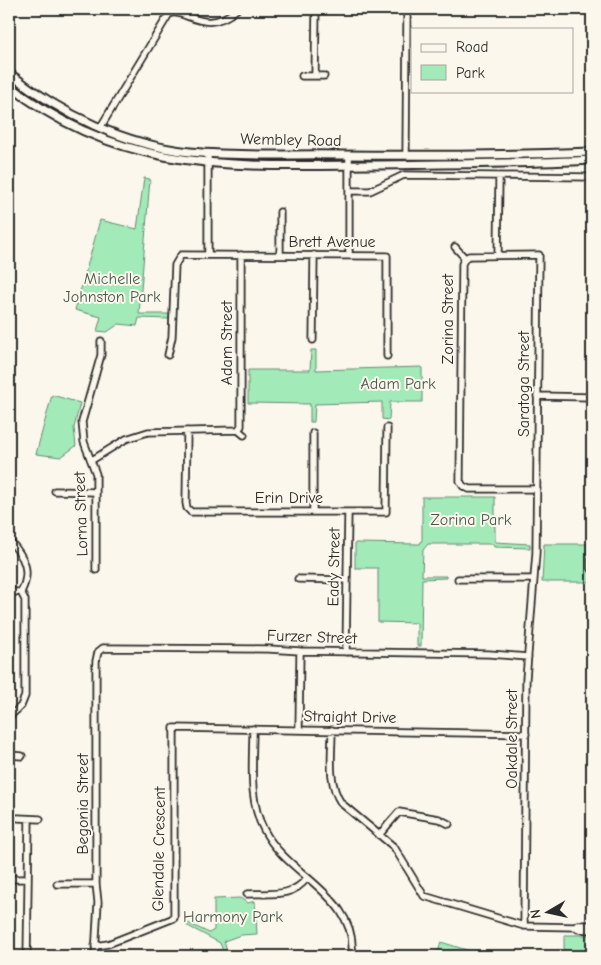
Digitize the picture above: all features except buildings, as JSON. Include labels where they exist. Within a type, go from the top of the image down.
[{"type":"main road","name":"Wembley Road","points":[[9,73],[42,97],[100,128],[168,148],[208,153],[349,155],[486,156],[592,152]]},
{"type":"main road","name":"Wembley Road","points":[[9,85],[50,113],[94,136],[143,152],[208,163],[485,164],[592,160]]},
{"type":"street","points":[[100,128],[169,14],[177,12],[200,22],[225,18],[237,9]]},
{"type":"street","points":[[315,76],[316,9]]},
{"type":"street","points":[[406,155],[408,9]]},
{"type":"street","points":[[302,76],[324,76]]},
{"type":"street","points":[[208,153],[208,255]]},
{"type":"street","points":[[349,155],[349,256]]},
{"type":"street","points":[[349,191],[370,191],[404,175],[592,177]]},
{"type":"street","points":[[498,177],[498,255]]},
{"type":"street","points":[[280,212],[280,256]]},
{"type":"street","name":"Zorina Street","points":[[455,247],[464,258]]},
{"type":"street","name":"Brett Avenue","points":[[168,354],[172,336],[175,265],[181,255],[387,256],[387,356]]},
{"type":"street","name":"Adam Street","points":[[238,430],[240,426],[241,255]]},
{"type":"street","name":"Zorina Street","points":[[464,258],[469,256],[498,255]]},
{"type":"street","name":"Saratoga Street","points":[[498,255],[538,255],[536,553]]},
{"type":"street","points":[[313,340],[314,256]]},
{"type":"street","name":"Zorina Street","points":[[464,258],[462,264],[460,481],[463,486],[469,489],[537,489]]},
{"type":"street","name":"Lorna Street","points":[[96,570],[96,474],[84,442],[82,422],[100,355],[101,341]]},
{"type":"street","points":[[538,396],[592,397]]},
{"type":"street","name":"Erin Drive","points":[[187,431],[186,503],[191,512],[386,512],[387,428]]},
{"type":"street","points":[[92,460],[135,435],[148,432],[238,430],[244,435]]},
{"type":"street","points":[[313,434],[313,512]]},
{"type":"street","points":[[55,491],[96,492]]},
{"type":"street","name":"Eady Street","points":[[346,652],[348,512]]},
{"type":"street","points":[[9,540],[22,553],[25,561],[25,584],[21,592]]},
{"type":"street","name":"Oakdale Street","points":[[524,926],[528,657],[536,553]]},
{"type":"street","points":[[592,558],[590,563],[592,569]]},
{"type":"street","points":[[298,579],[347,580]]},
{"type":"street","points":[[458,579],[534,579]]},
{"type":"street","points":[[9,592],[21,592]]},
{"type":"street","points":[[9,717],[21,706],[25,696],[25,600],[21,592]]},
{"type":"street","name":"Furzer Street","points":[[98,652],[103,648],[110,647],[489,654],[528,657]]},
{"type":"street","name":"Begonia Street","points":[[96,956],[98,902],[96,884],[96,661],[98,652]]},
{"type":"street","points":[[299,730],[300,652]]},
{"type":"street","name":"Straight Drive","points":[[174,728],[526,734]]},
{"type":"street","name":"Glendale Crescent","points":[[96,946],[108,944],[174,918],[174,728]]},
{"type":"street","points":[[253,729],[253,784],[258,814],[273,844],[307,878],[328,895],[345,917],[353,948],[352,956]]},
{"type":"street","points":[[332,730],[332,783],[334,793],[341,803],[400,855],[424,896],[524,926],[576,927],[592,930]]},
{"type":"street","points":[[9,755],[22,756]]},
{"type":"street","points":[[379,835],[399,812],[439,819],[449,824]]},
{"type":"street","points":[[18,818],[40,819]]},
{"type":"street","points":[[27,956],[29,819]]},
{"type":"street","points":[[247,894],[291,892],[299,888],[307,878]]},
{"type":"street","points":[[9,879],[28,879]]},
{"type":"street","points":[[57,884],[96,884]]},
{"type":"street","points":[[576,927],[577,925],[592,925]]},
{"type":"green space","name":"Michelle Johnston Park","points":[[144,178],[150,179],[139,314],[169,314],[169,319],[139,318],[137,326],[119,324],[107,332],[97,331],[101,317],[75,310],[100,220],[137,229]]},
{"type":"green space","name":"Adam Park","points":[[311,350],[316,350],[316,370],[422,367],[422,402],[390,402],[389,420],[382,419],[382,402],[315,404],[314,422],[310,422],[310,404],[248,403],[248,370],[310,370]]},
{"type":"green space","points":[[52,395],[80,403],[74,428],[76,446],[61,457],[36,454]]},
{"type":"green space","name":"Zorina Park","points":[[422,497],[495,497],[495,542],[530,544],[530,548],[494,547],[493,544],[428,544],[423,550],[422,576],[446,576],[446,578],[422,579],[421,646],[417,646],[417,623],[378,622],[378,568],[355,568],[355,543],[420,544],[422,540]]},
{"type":"green space","points":[[544,544],[592,544],[592,553],[588,560],[592,582],[542,582]]},
{"type":"green space","name":"Harmony Park","points":[[240,898],[248,903],[255,901],[257,934],[241,935],[224,941],[229,956],[225,956],[220,943],[186,925],[186,922],[209,933],[214,930],[214,899]]},
{"type":"green space","points":[[564,935],[592,935],[592,956],[564,956]]},
{"type":"green space","points":[[441,942],[486,956],[437,956]]}]
